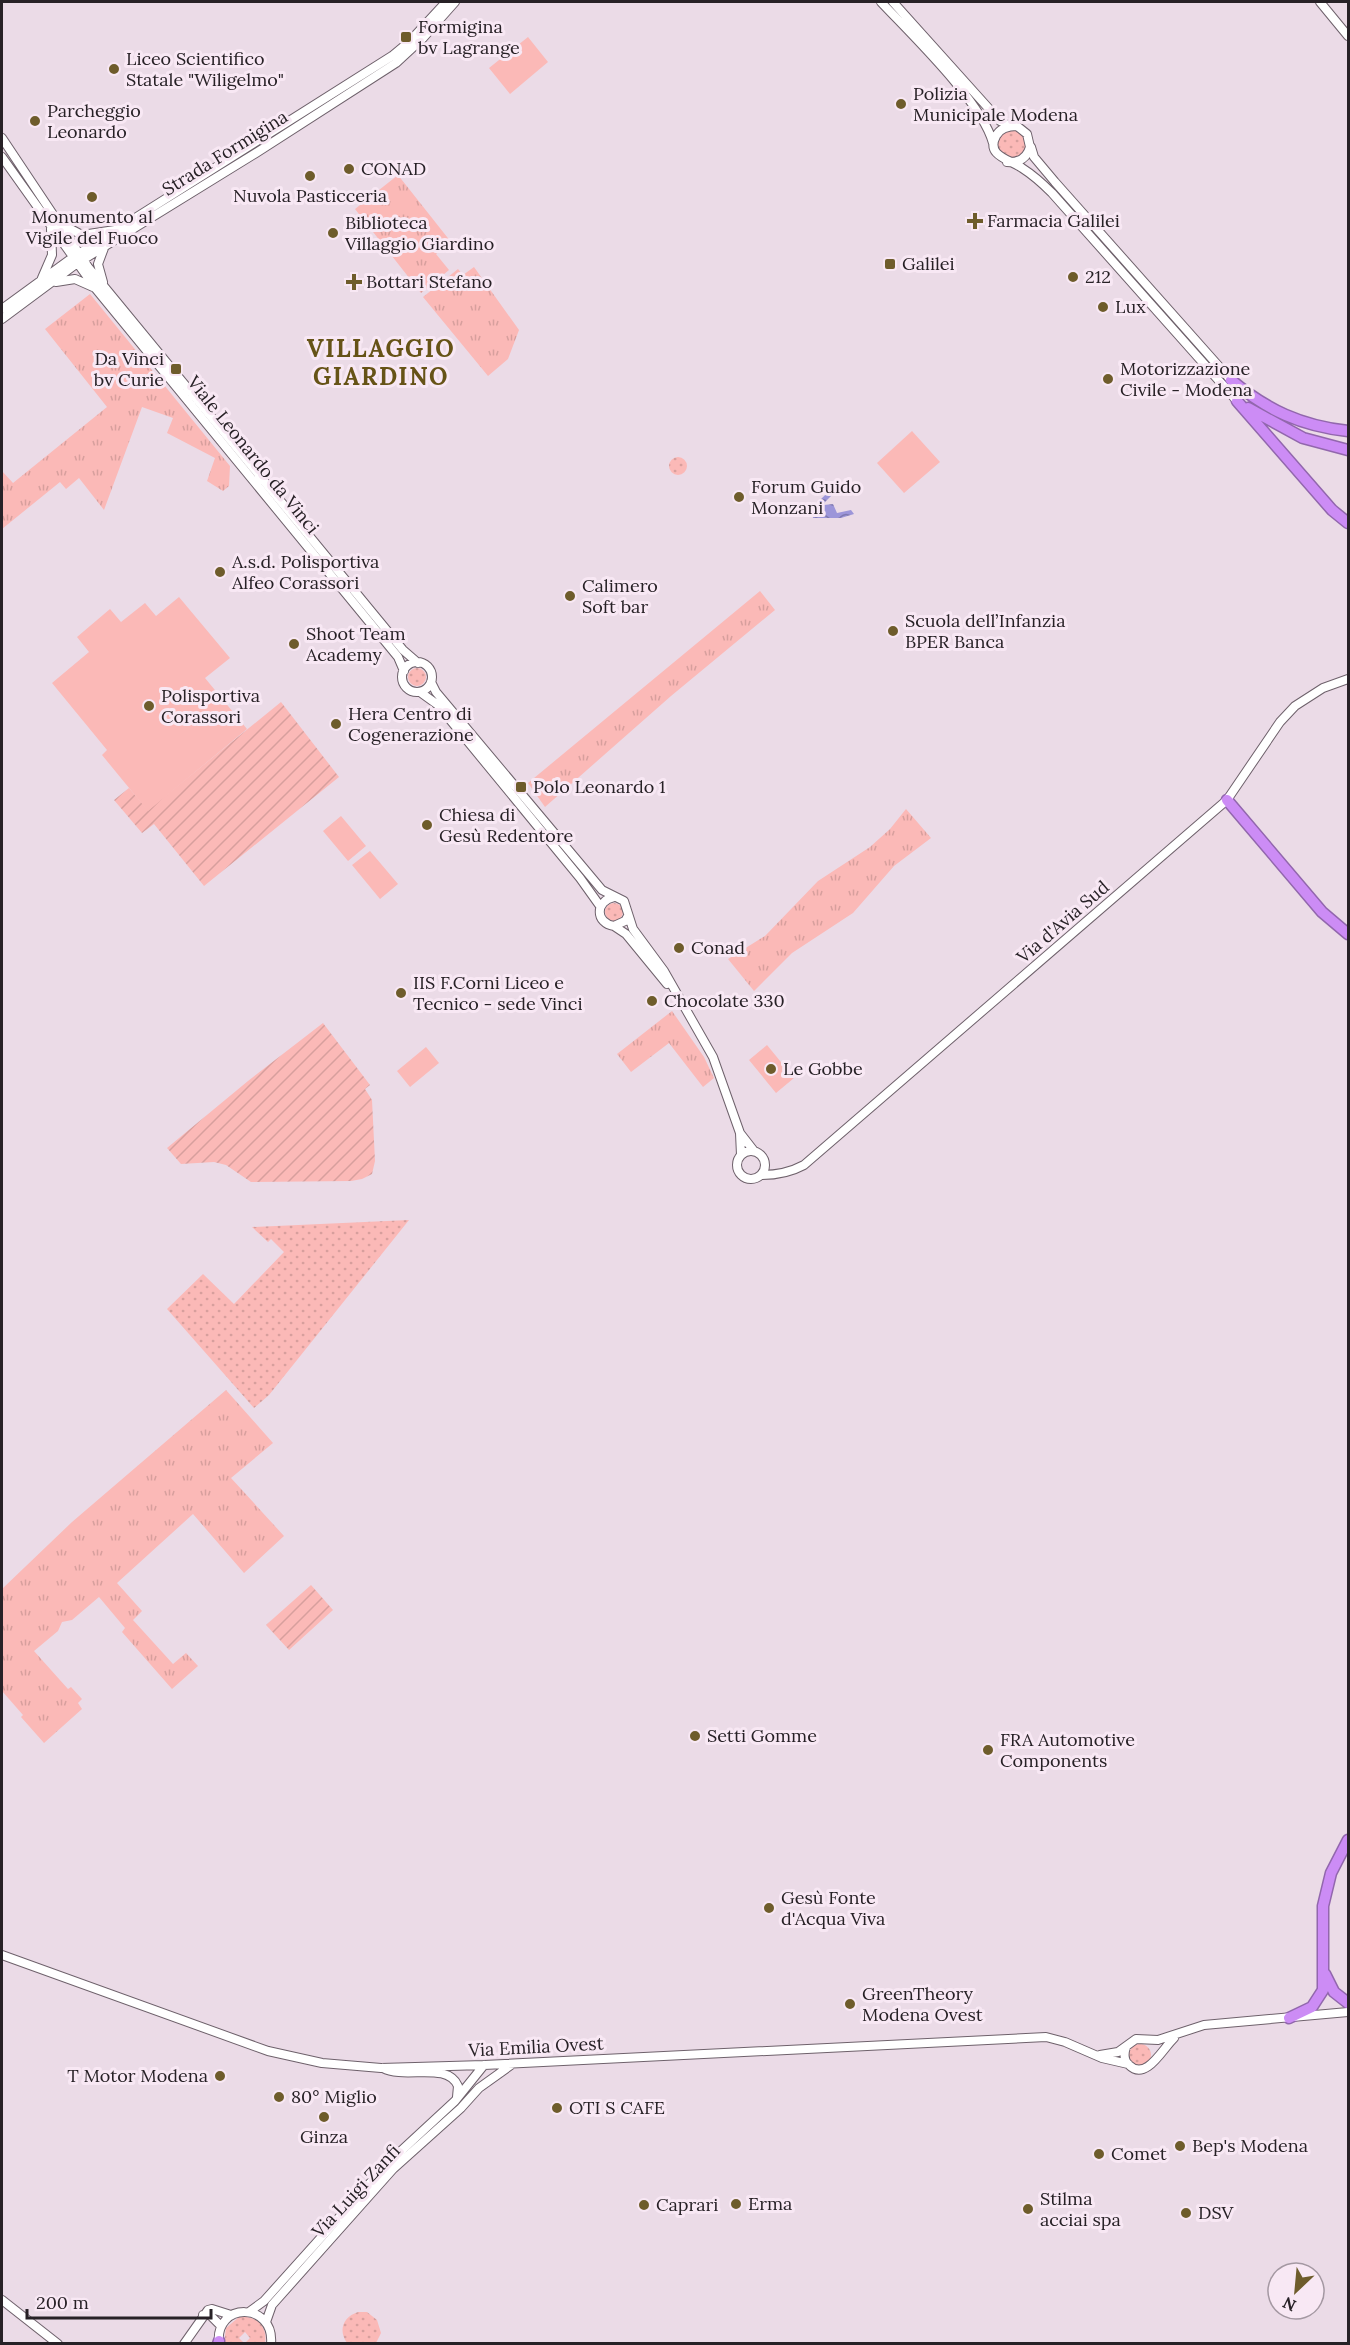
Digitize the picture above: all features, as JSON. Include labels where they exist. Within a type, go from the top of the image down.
[{"type":"highway","points":[[1231,380],[1244,397],[1270,421]]},
{"type":"highway","points":[[1231,380],[1257,399],[1303,423],[1348,431]]},
{"type":"highway","points":[[1237,401],[1303,438],[1348,450]]},
{"type":"highway","points":[[1237,401],[1332,510],[1348,523]]},
{"type":"highway","points":[[1227,800],[1322,912],[1348,934]]},
{"type":"highway","points":[[1288,2018],[1312,2007],[1323,1990],[1323,1906],[1331,1873],[1348,1840]]},
{"type":"highway","points":[[1324,1974],[1334,1992],[1348,2003]]},
{"type":"street","name":"Strada Formigina","points":[[2,309],[117,230],[392,56],[419,32],[446,2]]},
{"type":"street","name":"Strada Formigina","points":[[2,319],[49,284],[78,258],[107,244],[396,63],[423,38],[455,2]]},
{"type":"street","points":[[881,2],[956,84],[984,122],[998,156],[1007,162],[1021,166],[1052,193],[1237,401]]},
{"type":"street","points":[[893,2],[1000,121],[1023,129],[1030,140],[1034,157],[1231,380]]},
{"type":"street","points":[[1320,2],[1348,36]]},
{"type":"street","points":[[994,146],[994,140],[1000,130],[1010,126]]},
{"type":"street","points":[[2,138],[55,225],[52,255],[47,270],[39,282]]},
{"type":"street","points":[[1007,162],[1025,158],[1030,147],[1030,140]]},
{"type":"street","points":[[2,157],[78,258]]},
{"type":"street","points":[[55,225],[82,235],[117,230]]},
{"type":"street","points":[[105,289],[98,264],[107,244]]},
{"type":"street","name":"Viale Leonardo da Vinci","points":[[78,258],[96,289],[398,657],[404,671]]},
{"type":"street","name":"Viale Leonardo da Vinci","points":[[78,258],[403,650],[418,663]]},
{"type":"street","points":[[49,284],[63,279],[75,279],[86,282],[96,289]]},
{"type":"street","points":[[600,906],[580,878],[438,705],[420,692],[406,687],[402,679],[407,666],[418,663],[428,668],[436,692],[602,890],[627,906],[633,928],[664,971],[713,1057],[740,1133],[741,1155],[737,1166],[742,1175],[752,1179],[762,1175],[766,1164]]},
{"type":"street","name":"Via d'Avia Sud","points":[[762,1175],[795,1170],[804,1165],[1227,800],[1280,722],[1295,706],[1323,687],[1348,679]]},
{"type":"street","points":[[420,692],[431,682]]},
{"type":"street","points":[[614,897],[604,901],[600,906],[599,914],[602,920],[626,934],[676,994]]},
{"type":"street","points":[[614,926],[625,921],[628,916]]},
{"type":"street","points":[[740,1133],[754,1151]]},
{"type":"street","points":[[741,1155],[747,1151],[761,1154],[766,1164],[779,1172]]},
{"type":"street","name":"Via Emilia Ovest","points":[[2,1955],[278,2054],[322,2063],[381,2068],[484,2065],[779,2052],[1025,2037],[1056,2039],[1102,2058],[1128,2064]]},
{"type":"street","points":[[1178,2035],[1148,2068],[1136,2069],[1128,2064],[1124,2055],[1126,2046],[1136,2039],[1158,2040],[1204,2025],[1348,2012]]},
{"type":"street","points":[[1147,2040],[1155,2049],[1154,2060]]},
{"type":"street","name":"Via Emilia Ovest","points":[[1088,2052],[1101,2055],[1114,2054],[1126,2046]]},
{"type":"street","name":"Via Luigi Zanfi","points":[[266,2322],[272,2305],[393,2169],[480,2088],[496,2074],[514,2063]]},
{"type":"street","points":[[480,2088],[484,2065]]},
{"type":"street","name":"Via Luigi Zanfi","points":[[249,2312],[264,2301],[388,2163],[455,2101],[484,2065]]},
{"type":"street","points":[[381,2068],[391,2073],[442,2073],[450,2076],[458,2086],[455,2101]]},
{"type":"street","points":[[2,2301],[58,2343]]},
{"type":"street","points":[[184,2343],[203,2314],[212,2309],[231,2315],[249,2312],[257,2315],[266,2322],[271,2332],[271,2343]]},
{"type":"street","points":[[203,2314],[210,2315],[221,2326]]},
{"type":"street","points":[[219,2343],[221,2326],[231,2315]]},
{"type":"green space","points":[[528,37],[548,62],[510,94],[489,68]]},
{"type":"green space","points":[[1012,130],[1022,134],[1026,144],[1022,154],[1012,158],[1002,154],[998,144],[1002,134]]},
{"type":"green space","points":[[398,175],[451,242],[436,254],[449,270],[421,293],[355,209]]},
{"type":"green space","points":[[474,267],[519,330],[508,359],[488,376],[423,297],[458,269],[463,275]]},
{"type":"green space","points":[[90,294],[230,466],[229,486],[223,491],[207,481],[215,458],[167,433],[173,418],[142,407],[104,510],[79,478],[66,489],[60,482],[2,529],[2,471],[13,483],[107,407],[45,329]]},
{"type":"green space","points":[[912,431],[940,462],[904,493],[877,463]]},
{"type":"green space","points":[[678,457],[684,460],[687,466],[684,472],[678,475],[672,472],[669,466],[672,460]]},
{"type":"green space","points":[[760,591],[775,610],[671,696],[545,807],[528,783]]},
{"type":"green space","name":"Polisportiva Corassori","points":[[179,597],[230,658],[205,678],[247,729],[148,811],[102,755],[107,750],[52,683],[89,652],[77,637],[110,609],[121,622],[145,603],[156,616]]},
{"type":"green space","points":[[417,668],[423,671],[426,677],[423,683],[417,686],[411,683],[408,677],[411,671]]},
{"type":"green space","points":[[281,702],[339,777],[204,886],[154,824],[142,833],[114,800],[129,788],[148,810]]},
{"type":"green space","points":[[906,809],[931,838],[894,866],[853,913],[792,953],[754,991],[728,959],[765,936],[818,881],[870,847],[890,829]]},
{"type":"green space","points":[[341,816],[366,846],[348,861],[323,831]]},
{"type":"green space","points":[[370,851],[398,884],[380,899],[352,865]]},
{"type":"green space","points":[[614,903],[620,906],[623,912],[620,918],[614,921],[608,918],[605,912],[608,906]]},
{"type":"green space","points":[[672,1011],[704,1057],[714,1078],[703,1087],[669,1043],[631,1072],[617,1054]]},
{"type":"green space","points":[[323,1023],[370,1085],[365,1089],[372,1100],[375,1161],[372,1174],[351,1181],[251,1182],[226,1165],[214,1162],[181,1164],[167,1148]]},
{"type":"green space","name":"Le Gobbe","points":[[767,1045],[794,1078],[776,1093],[749,1060]]},
{"type":"green space","points":[[426,1047],[439,1063],[410,1087],[397,1071]]},
{"type":"green space","points":[[409,1220],[269,1395],[254,1408],[167,1309],[203,1274],[234,1304],[284,1252],[271,1239],[268,1242],[252,1227]]},
{"type":"green space","points":[[226,1390],[273,1443],[231,1478],[284,1536],[244,1573],[193,1514],[117,1583],[142,1611],[133,1620],[173,1664],[186,1653],[198,1666],[172,1689],[122,1632],[125,1628],[99,1597],[72,1620],[62,1622],[58,1631],[34,1651],[68,1689],[71,1687],[82,1699],[78,1703],[82,1709],[44,1743],[2,1691],[2,1589],[72,1522]]},
{"type":"green space","points":[[311,1585],[333,1610],[289,1650],[266,1625]]},
{"type":"green space","points":[[1140,2044],[1148,2047],[1151,2055],[1148,2063],[1140,2066],[1132,2063],[1129,2055],[1132,2047]]},
{"type":"green space","points":[[358,2312],[367,2312],[377,2320],[381,2333],[376,2343],[347,2343],[344,2338],[344,2324],[349,2317]]},
{"type":"green space","points":[[239,2317],[251,2318],[260,2323],[265,2331],[265,2343],[245,2343],[250,2338],[245,2332],[239,2338],[244,2343],[224,2344],[226,2328]]},
{"type":"water","points":[[829,493],[832,495],[824,505],[833,504],[837,513],[851,510],[854,514],[841,518],[813,518],[818,504]]},
{"type":"place","name":"Formigina bv Lagrange","points":[[406,37]]},
{"type":"place","name":"Liceo Scientifico Statale \"Wiligelmo\"","points":[[114,69]]},
{"type":"place","name":"Polizia Municipale Modena","points":[[901,104]]},
{"type":"place","name":"Parcheggio Leonardo","points":[[35,121]]},
{"type":"place","name":"CONAD","points":[[349,169]]},
{"type":"place","name":"Nuvola Pasticceria","points":[[310,176]]},
{"type":"place","name":"Monumento al Vigile del Fuoco","points":[[92,197]]},
{"type":"place","name":"Farmacia Galilei","points":[[975,221]]},
{"type":"place","name":"Biblioteca Villaggio Giardino","points":[[333,233]]},
{"type":"place","name":"Galilei","points":[[890,264]]},
{"type":"place","name":"212","points":[[1073,277]]},
{"type":"place","name":"Bottari Stefano","points":[[354,282]]},
{"type":"place","name":"Lux","points":[[1103,307]]},
{"type":"place","name":"Da Vinci bv Curie","points":[[176,369]]},
{"type":"place","name":"Motorizzazione Civile - Modena","points":[[1108,379]]},
{"type":"place","name":"Forum Guido Monzani","points":[[739,497]]},
{"type":"place","name":"A.s.d. Polisportiva Alfeo Corassori","points":[[220,572]]},
{"type":"place","name":"Calimero Soft bar","points":[[570,596]]},
{"type":"place","name":"Scuola dell’Infanzia BPER Banca","points":[[893,631]]},
{"type":"place","name":"Shoot Team Academy","points":[[294,644]]},
{"type":"place","name":"Polisportiva Corassori","points":[[149,706]]},
{"type":"place","name":"Hera Centro di Cogenerazione","points":[[336,724]]},
{"type":"place","name":"Polo Leonardo 1","points":[[521,787]]},
{"type":"place","name":"Chiesa di Gesù Redentore","points":[[427,825]]},
{"type":"place","name":"Conad","points":[[679,948]]},
{"type":"place","name":"IIS F.Corni Liceo e Tecnico - sede Vinci","points":[[401,993]]},
{"type":"place","name":"Chocolate 330","points":[[652,1001]]},
{"type":"place","name":"Le Gobbe","points":[[771,1069]]},
{"type":"place","name":"Setti Gomme","points":[[695,1736]]},
{"type":"place","name":"FRA Automotive Components","points":[[988,1750]]},
{"type":"place","name":"Gesù Fonte d'Acqua Viva","points":[[769,1908]]},
{"type":"place","name":"GreenTheory Modena Ovest","points":[[850,2004]]},
{"type":"place","name":"T Motor Modena","points":[[220,2076]]},
{"type":"place","name":"80° Miglio","points":[[279,2097]]},
{"type":"place","name":"OTI S CAFE","points":[[557,2108]]},
{"type":"place","name":"Ginza","points":[[324,2117]]},
{"type":"place","name":"Bep's Modena","points":[[1180,2146]]},
{"type":"place","name":"Comet","points":[[1099,2154]]},
{"type":"place","name":"Erma","points":[[736,2204]]},
{"type":"place","name":"Caprari","points":[[644,2205]]},
{"type":"place","name":"Stilma acciai spa","points":[[1028,2209]]},
{"type":"place","name":"DSV","points":[[1186,2213]]},
{"type":"district","name":"VILLAGGIO GIARDINO","points":[[381,363]]}]
